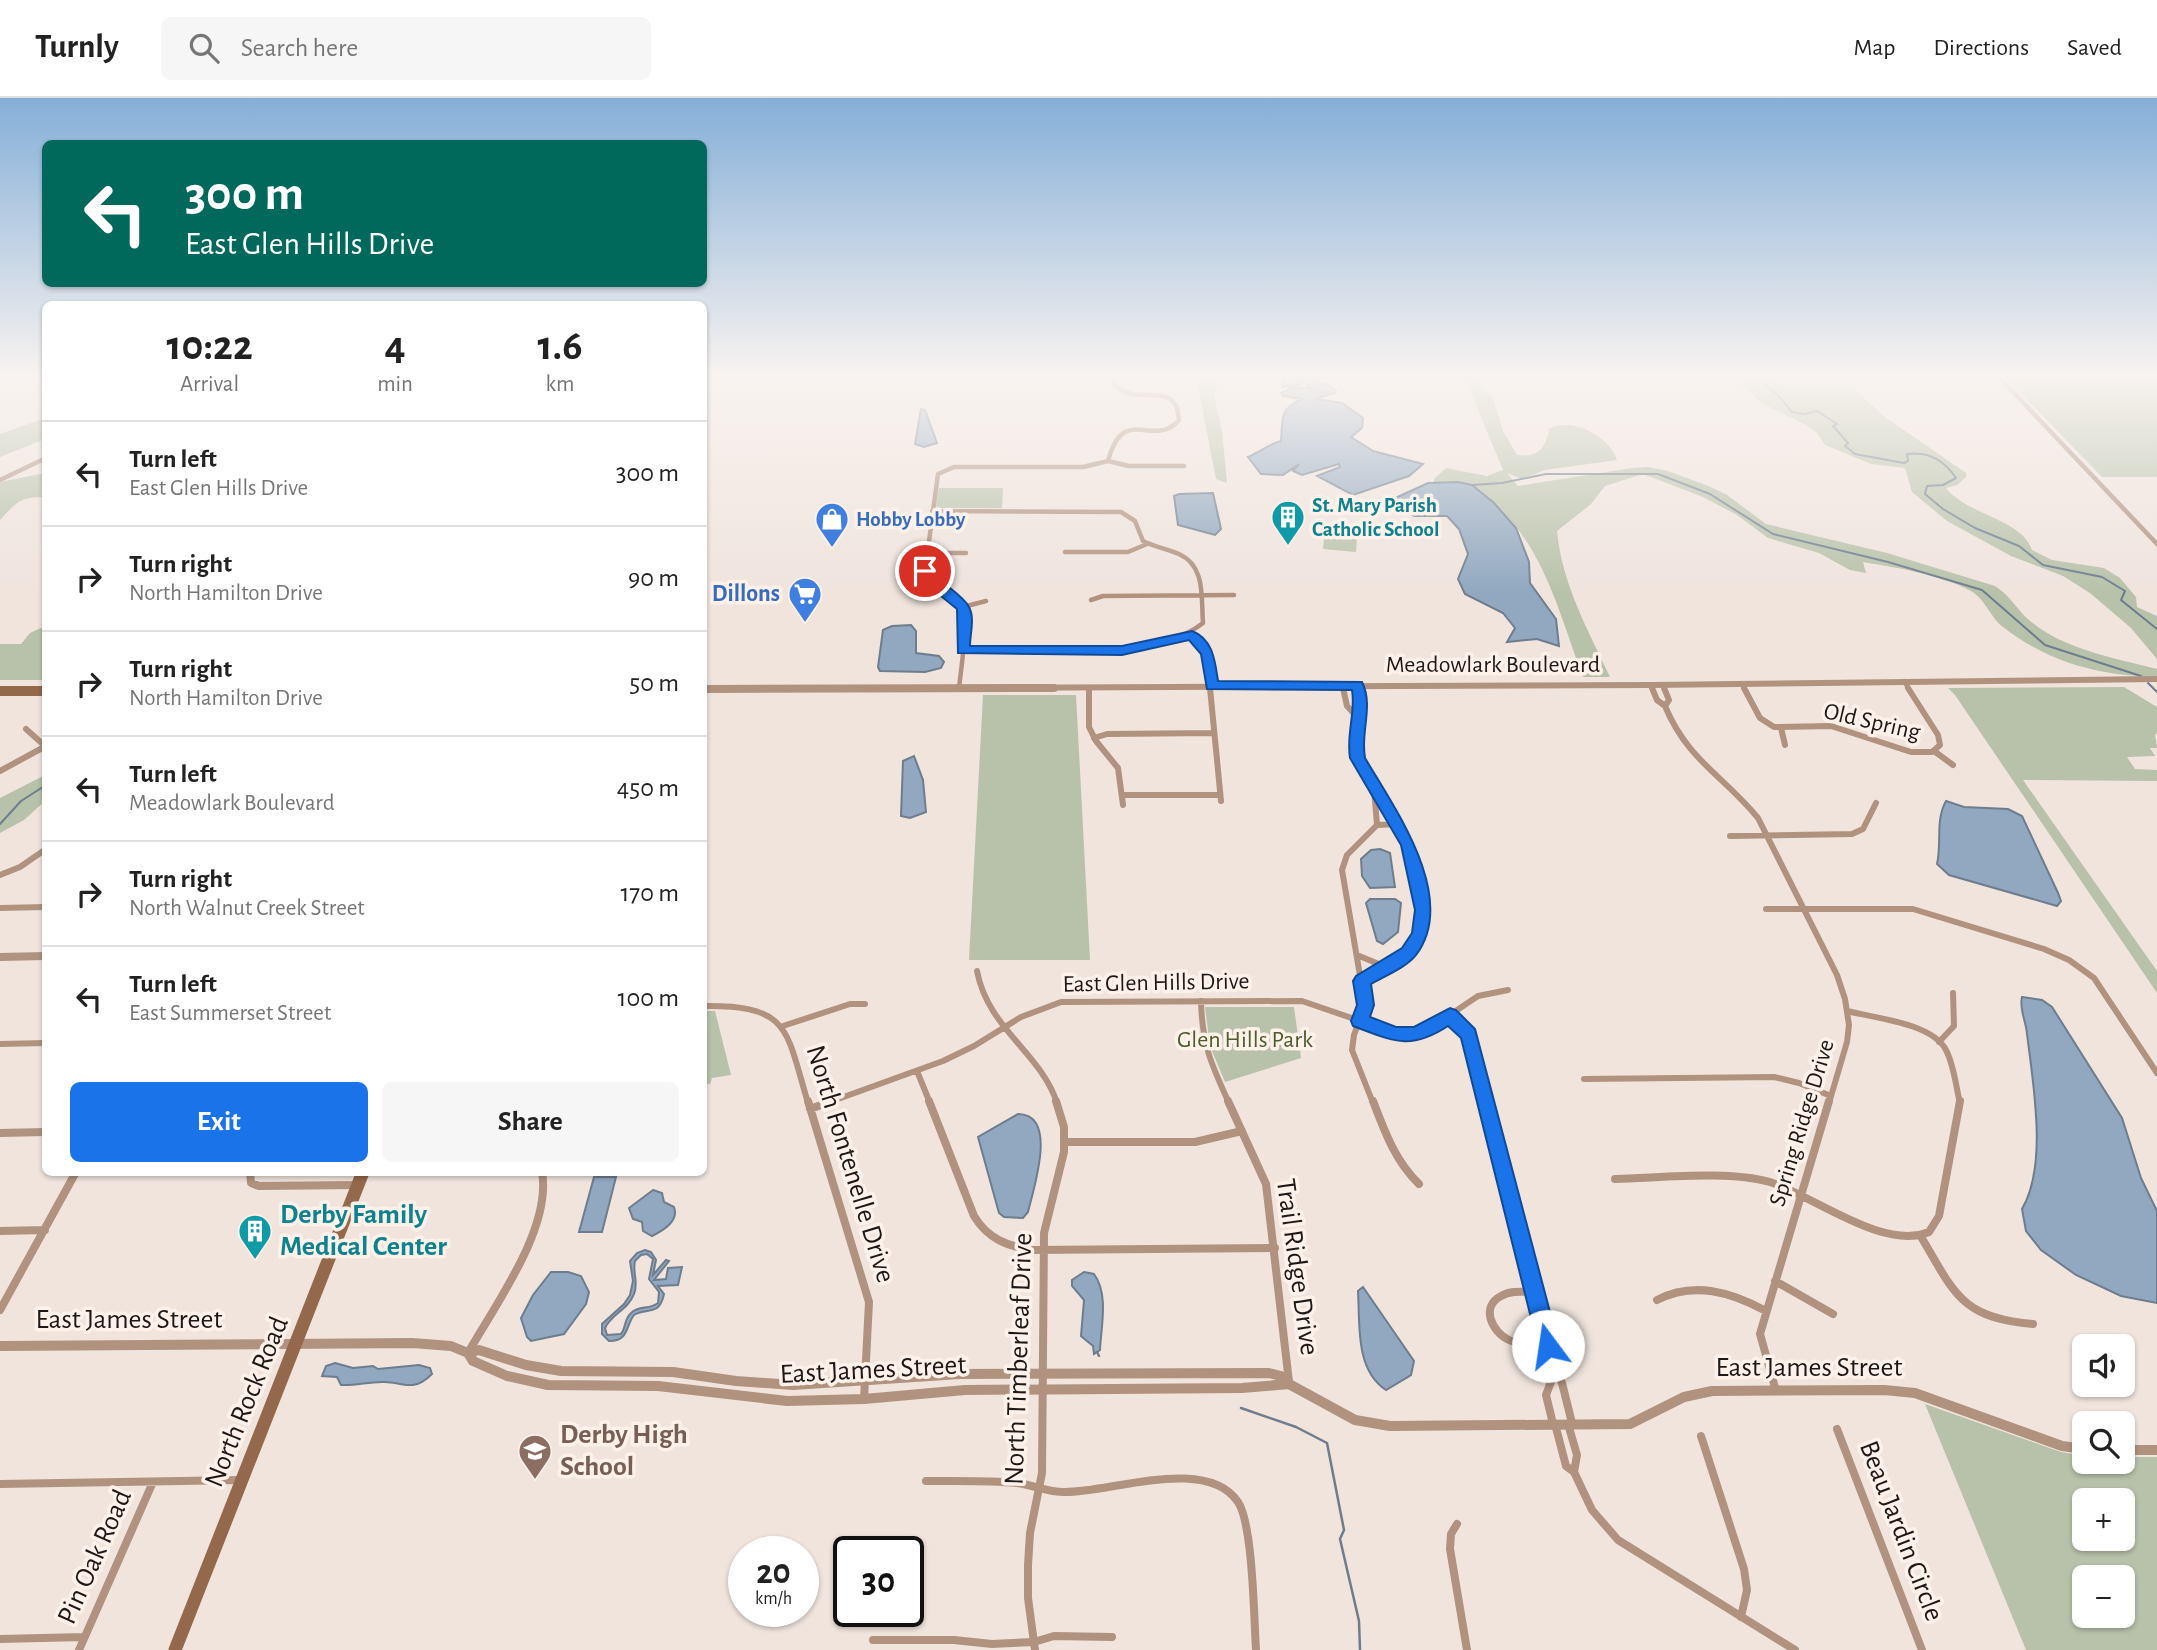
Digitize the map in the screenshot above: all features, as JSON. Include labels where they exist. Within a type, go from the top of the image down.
[{"type":"main road","points":[[0,691],[42,691]]},
{"type":"main road","name":"North Rock Road","points":[[175,1650],[360,1179]]},
{"type":"street","points":[[1108,461],[1111,448]]},
{"type":"street","points":[[2067,448],[2157,544]]},
{"type":"street","points":[[0,480],[42,460]]},
{"type":"street","points":[[959,688],[965,618],[963,607],[937,586],[925,571],[937,476],[944,469],[1094,467],[1108,461],[1129,466],[1184,466]]},
{"type":"street","points":[[932,511],[1111,510],[1133,514],[1140,537],[1147,544],[1184,556],[1193,562],[1199,573],[1204,620],[1192,635],[1122,650],[962,650]]},
{"type":"street","points":[[1065,552],[1128,552],[1147,544]]},
{"type":"street","points":[[926,553],[966,553]]},
{"type":"street","points":[[919,595],[937,586]]},
{"type":"street","points":[[1091,600],[1103,596],[1234,596]]},
{"type":"street","points":[[963,607],[986,601]]},
{"type":"street","points":[[1122,795],[1220,798],[1208,653],[1192,635]]},
{"type":"street","name":"Meadowlark Boulevard","points":[[707,689],[2157,680]]},
{"type":"street","name":"Old Spring","points":[[1780,728],[1831,726],[1911,752],[1934,751],[1940,745],[1938,736],[1904,681]]},
{"type":"street","points":[[1742,684],[1760,718],[1780,728],[1785,746]]},
{"type":"street","points":[[1342,685],[1347,706],[1357,717]]},
{"type":"street","points":[[1357,685],[1362,706],[1357,717],[1356,751],[1374,788],[1398,824],[1408,845],[1424,910],[1420,934],[1408,953],[1362,981]]},
{"type":"street","name":"Spring Ridge Drive","points":[[1651,685],[1657,700],[1665,706],[1685,747],[1742,798],[1758,818],[1838,975],[1847,1011],[1850,1029],[1760,1334],[1776,1391]]},
{"type":"street","name":"Spring Ridge Drive","points":[[1663,685],[1669,700],[1665,706]]},
{"type":"street","points":[[1089,687],[1089,727],[1094,738],[1118,768],[1123,805]]},
{"type":"street","points":[[26,729],[42,743]]},
{"type":"street","points":[[1094,738],[1107,734],[1214,733]]},
{"type":"street","points":[[0,771],[42,748]]},
{"type":"street","points":[[1934,751],[1954,765]]},
{"type":"street","points":[[1374,788],[1377,825],[1369,836],[1349,849],[1342,860],[1365,1005],[1352,1040],[1354,1058],[1399,1163],[1419,1184]]},
{"type":"street","points":[[1730,836],[1852,834],[1864,828],[1876,803]]},
{"type":"street","points":[[1377,825],[1398,824]]},
{"type":"street","points":[[0,875],[31,861],[42,852]]},
{"type":"street","points":[[0,908],[42,907]]},
{"type":"street","points":[[1766,909],[1921,910],[2031,944],[2069,960],[2101,987],[2157,1073]]},
{"type":"street","points":[[1357,955],[1386,967]]},
{"type":"street","points":[[0,957],[42,956]]},
{"type":"street","name":"North Timberleaf Drive","points":[[977,971],[984,998],[1003,1027],[1052,1088],[1062,1114],[1065,1142],[1044,1233],[1044,1389],[1039,1488],[1030,1533],[1028,1565],[1034,1646]]},
{"type":"street","name":"East Glen Hills Drive","points":[[810,1109],[965,1051],[1024,1013],[1061,1002],[1302,1002],[1396,1035],[1414,1035],[1426,1031],[1478,996],[1508,990]]},
{"type":"street","points":[[1939,1041],[1954,1029],[1953,993]]},
{"type":"street","name":"Trail Ridge Drive","points":[[1201,1002],[1202,1032],[1208,1057],[1266,1184],[1289,1384]]},
{"type":"street","points":[[707,1006],[747,1007],[766,1013],[783,1026],[850,1004],[865,1004]]},
{"type":"street","points":[[1615,1179],[1745,1177],[1765,1180],[1859,1224],[1920,1235],[1930,1230],[1939,1216],[1961,1103],[1949,1058],[1939,1041],[1916,1027],[1847,1011]]},
{"type":"street","points":[[1450,1016],[1465,1029],[1472,1041],[1548,1346],[1555,1371],[1562,1383],[1578,1467],[1574,1472]]},
{"type":"street","name":"North Fontenelle Drive","points":[[783,1026],[869,1302],[864,1399]]},
{"type":"street","points":[[0,1044],[42,1044]]},
{"type":"street","points":[[2147,1058],[2157,1058]]},
{"type":"street","points":[[917,1070],[977,1221],[991,1238],[1019,1248],[1044,1249],[1275,1248]]},
{"type":"street","points":[[1584,1079],[1774,1077],[1799,1083],[1831,1096]]},
{"type":"street","points":[[1065,1142],[1195,1142],[1241,1131]]},
{"type":"street","points":[[0,1133],[42,1132]]},
{"type":"street","points":[[0,1310],[74,1176]]},
{"type":"street","points":[[250,1176],[250,1183],[259,1186],[360,1179]]},
{"type":"street","points":[[468,1353],[535,1227],[546,1194],[542,1176]]},
{"type":"street","points":[[0,1231],[45,1230]]},
{"type":"street","points":[[1920,1235],[1968,1309],[1989,1320],[2033,1324]]},
{"type":"street","points":[[1775,1281],[1833,1314]]},
{"type":"street","points":[[1657,1300],[1671,1291],[1714,1291],[1742,1297],[1766,1311]]},
{"type":"street","points":[[1535,1292],[1503,1293],[1495,1298],[1489,1316],[1497,1332],[1506,1340],[1519,1345],[1548,1346]]},
{"type":"street","name":"East James Street","points":[[0,1346],[439,1344],[468,1353],[479,1350],[491,1352],[526,1365],[561,1371],[673,1372],[793,1385],[960,1374],[1269,1373],[1281,1376],[1289,1384],[1343,1414],[1369,1424],[1630,1424],[1697,1393],[1885,1390],[1932,1397],[2049,1442],[2072,1447]]},
{"type":"street","name":"East James Street","points":[[468,1353],[473,1361],[527,1382],[566,1387],[658,1386],[787,1401],[864,1399],[965,1390],[1242,1388],[1289,1384]]},
{"type":"street","points":[[1555,1371],[1546,1395],[1564,1460],[1574,1472],[1592,1510],[1618,1539],[1795,1650]]},
{"type":"street","name":"Beau Jardin Circle","points":[[1837,1429],[1922,1650]]},
{"type":"street","points":[[1701,1436],[1744,1569],[1747,1590],[1741,1617]]},
{"type":"street","points":[[2135,1450],[2157,1450]]},
{"type":"street","points":[[0,1484],[242,1480]]},
{"type":"street","points":[[926,1481],[989,1482],[1069,1492],[1129,1482],[1204,1480],[1215,1483],[1230,1493],[1242,1510],[1245,1520],[1256,1650]]},
{"type":"street","name":"Pin Oak Road","points":[[79,1650],[153,1482]]},
{"type":"street","points":[[1457,1524],[1451,1534],[1450,1549],[1467,1650]]},
{"type":"street","points":[[873,1640],[954,1640],[1034,1646],[1055,1636],[1112,1637]]},
{"type":"street","points":[[0,1639],[84,1637]]},
{"type":"green space","points":[[0,448],[21,448],[0,457]]},
{"type":"green space","points":[[1210,448],[1224,448],[1227,483],[1216,479]]},
{"type":"green space","points":[[1494,448],[1513,448],[1517,455],[1524,456],[1542,448],[1611,448],[1617,460],[1545,470],[1522,479],[1507,473],[1518,486],[1632,468],[1648,467],[1668,471],[1727,495],[1766,524],[1887,553],[1995,586],[2030,621],[2044,631],[2090,652],[2157,669],[2157,677],[2115,674],[2057,658],[2038,650],[2003,627],[1976,595],[1959,585],[1918,572],[1863,562],[1866,573],[1850,570],[1819,553],[1768,538],[1737,515],[1703,497],[1643,474],[1605,486],[1591,504],[1557,531],[1570,588],[1610,677],[1583,677],[1539,562],[1512,522],[1490,501],[1434,483],[1434,479],[1446,468],[1487,476],[1503,470]]},
{"type":"green space","points":[[1833,448],[1930,448],[1966,473],[1966,477],[1957,485],[1946,488],[1967,505],[2017,531],[2032,550],[2052,560],[2104,568],[2120,578],[2136,597],[2137,607],[2157,616],[2157,659],[2131,628],[2090,593],[2063,576],[2011,556],[1947,521],[1912,492],[1905,468],[1871,464]]},
{"type":"green space","points":[[2074,448],[2157,448],[2157,477],[2102,477]]},
{"type":"green space","points":[[42,474],[42,497],[20,502],[0,520],[0,482]]},
{"type":"green space","points":[[939,488],[1003,488],[1002,508],[936,507]]},
{"type":"green space","points":[[1325,530],[1350,533],[1357,538],[1356,552],[1323,549]]},
{"type":"green space","points":[[42,627],[42,680],[0,680],[0,644],[21,644],[30,633]]},
{"type":"green space","points":[[2124,687],[2157,707],[2157,748],[2150,748],[2155,756],[2127,757],[2135,769],[2157,770],[2157,781],[2023,780],[2157,971],[2157,993],[1948,688]]},
{"type":"green space","points":[[983,695],[1076,695],[1090,960],[969,960]]},
{"type":"green space","points":[[42,777],[42,804],[24,820],[0,833],[0,798]]},
{"type":"green space","name":"Glen Hills Park","points":[[1205,1007],[1294,1007],[1301,1058],[1225,1082],[1210,1046]]},
{"type":"green space","points":[[707,1011],[715,1011],[731,1075],[712,1078],[710,1084],[707,1084]]},
{"type":"green space","points":[[1925,1404],[2072,1454],[2072,1474],[2135,1474],[2135,1457],[2157,1457],[2157,1650],[2026,1650]]},
{"type":"water","points":[[1264,448],[1369,448],[1423,464],[1409,476],[1353,495],[1317,476],[1340,467],[1339,464],[1302,475],[1293,471],[1299,464],[1283,475],[1261,474],[1248,457]]},
{"type":"water","points":[[1458,482],[1472,485],[1494,503],[1516,528],[1529,562],[1530,583],[1556,619],[1559,646],[1537,639],[1507,642],[1515,628],[1503,613],[1465,594],[1458,579],[1468,554],[1459,529],[1447,516],[1414,516],[1391,500],[1428,483]]},
{"type":"water","points":[[1213,493],[1221,529],[1215,535],[1178,525],[1174,496]]},
{"type":"water","points":[[911,625],[916,631],[916,653],[939,656],[944,662],[941,668],[925,672],[880,671],[878,667],[883,630],[892,626]]},
{"type":"water","points":[[914,756],[923,780],[926,812],[910,818],[901,816],[903,761]]},
{"type":"water","points":[[1946,801],[1964,807],[2008,809],[2022,816],[2058,893],[2061,901],[2057,906],[1949,875],[1937,864],[1941,816]]},
{"type":"water","points":[[1380,849],[1390,853],[1395,887],[1370,888],[1362,876],[1361,859],[1371,850]]},
{"type":"water","points":[[1370,899],[1395,899],[1401,903],[1398,932],[1383,944],[1377,941],[1366,903]]},
{"type":"water","points":[[2022,997],[2042,1000],[2052,1007],[2122,1118],[2141,1178],[2157,1211],[2157,1303],[2121,1296],[2076,1275],[2041,1250],[2026,1231],[2022,1209],[2030,1191],[2037,1147],[2035,1099],[2021,1006]]},
{"type":"water","points":[[1018,1114],[1030,1117],[1038,1126],[1040,1139],[1038,1171],[1028,1212],[1023,1218],[1004,1217],[999,1213],[978,1137]]},
{"type":"water","points":[[594,1177],[616,1177],[602,1232],[579,1232]]},
{"type":"water","points":[[653,1190],[662,1193],[664,1202],[674,1207],[675,1212],[672,1221],[652,1236],[643,1231],[642,1222],[633,1219],[629,1208]]},
{"type":"water","points":[[645,1250],[651,1252],[656,1260],[653,1275],[666,1260],[669,1261],[654,1280],[666,1279],[668,1268],[682,1267],[678,1285],[658,1286],[664,1294],[659,1306],[634,1315],[623,1336],[609,1341],[602,1334],[602,1324],[630,1295],[633,1281],[630,1261],[637,1253]],"holes":[[[647,1254],[653,1259],[649,1279],[659,1292],[658,1303],[631,1313],[621,1334],[607,1335],[605,1328],[608,1323],[628,1304],[634,1294],[635,1261],[641,1255]]]},
{"type":"water","points":[[551,1272],[568,1272],[581,1276],[589,1292],[586,1304],[564,1334],[531,1341],[521,1318],[533,1295]]},
{"type":"water","points":[[1084,1272],[1094,1274],[1099,1282],[1103,1301],[1100,1350],[1094,1354],[1093,1346],[1081,1336],[1084,1300],[1072,1286],[1072,1280]]},
{"type":"water","points":[[1363,1287],[1414,1361],[1411,1375],[1386,1390],[1376,1381],[1364,1359],[1358,1291]]},
{"type":"water","points":[[335,1363],[353,1368],[373,1366],[378,1369],[419,1365],[430,1368],[432,1374],[413,1385],[379,1382],[341,1385],[337,1377],[322,1376],[326,1366]]},
{"type":"waterway","points":[[1848,448],[1855,454],[1904,463],[1908,461],[1907,454],[1915,453],[1935,458],[1956,478],[1943,485],[1927,486],[1925,494],[1943,509],[1975,528],[2019,546],[2043,565],[2102,577],[2125,591],[2121,600],[2157,629]]},
{"type":"waterway","points":[[1472,485],[1502,483],[1546,474],[1658,474],[1710,494],[1773,534],[1888,562],[1982,590],[2045,645],[2141,676]]},
{"type":"waterway","points":[[2148,683],[2157,692]]},
{"type":"waterway","points":[[0,824],[21,801],[42,788]]},
{"type":"waterway","points":[[1097,1352],[1099,1356]]},
{"type":"waterway","points":[[1241,1408],[1296,1427],[1327,1443],[1344,1530],[1340,1539],[1359,1621],[1360,1650]]},
{"type":"place","name":"St. Mary Parish Catholic School","points":[[1288,547]]},
{"type":"place","name":"Hobby Lobby","points":[[832,549]]},
{"type":"place","name":"Dillons","points":[[805,624]]},
{"type":"place","name":"Derby Family Medical Center","points":[[255,1261]]},
{"type":"place","name":"Derby High School","points":[[535,1481]]},
{"type":"route","points":[[925,571],[930,580],[963,607],[965,618],[962,650],[1122,650],[1154,642],[1179,640],[1192,635],[1208,653],[1212,686],[1357,685],[1362,706],[1357,717],[1355,746],[1358,758],[1402,831],[1424,910],[1420,934],[1408,953],[1362,981],[1365,1009],[1359,1021],[1396,1035],[1414,1035],[1450,1016],[1469,1035],[1548,1346]]}]
